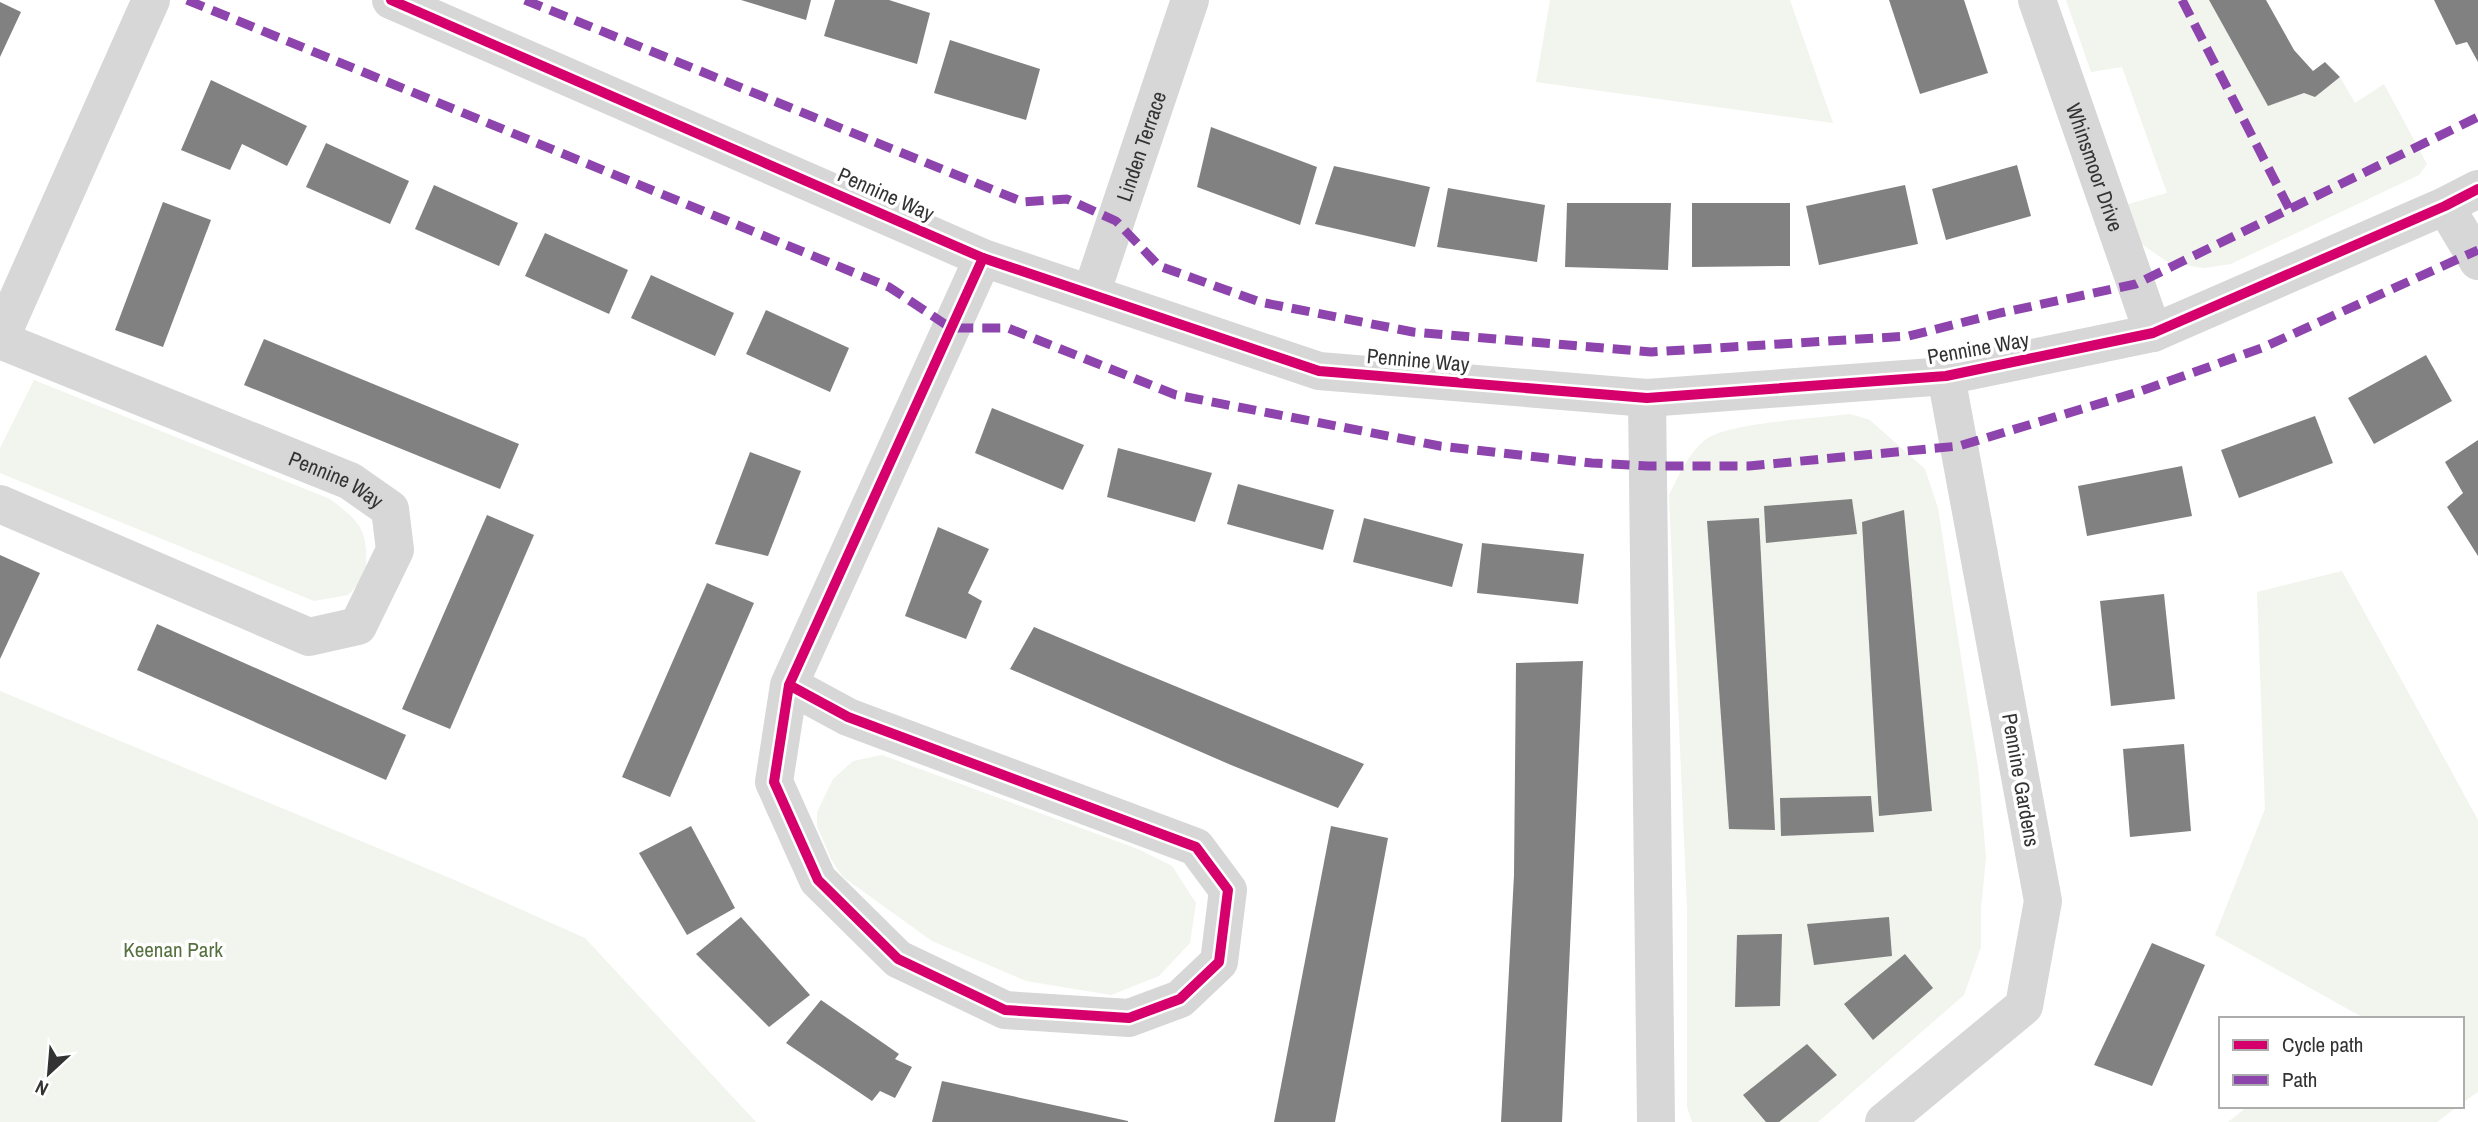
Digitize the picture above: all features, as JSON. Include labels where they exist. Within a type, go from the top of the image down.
[{"type":"street","points":[[0,340],[151,0]]},
{"type":"street","name":"Pennine Way","points":[[391,0],[983,258],[1319,371],[1647,398],[1946,376],[2153,333],[2462,197]]},
{"type":"street","name":"Linden Terrace","points":[[1091,294],[1190,0]]},
{"type":"street","name":"Whinsmoor Drive","points":[[2037,0],[2153,333]]},
{"type":"street","points":[[2462,197],[2478,261]]},
{"type":"street","points":[[789,685],[848,717],[1196,847],[1228,890],[1219,962],[1180,999],[1129,1018],[1006,1010],[898,959],[818,880],[774,782],[789,685],[983,258]]},
{"type":"street","name":"Pennine Way","points":[[0,340],[350,481],[390,509],[395,550],[358,626],[309,636],[0,504]]},
{"type":"street","name":"Pennine Gardens","points":[[1884,1122],[2024,1006],[2043,901],[1946,376]]},
{"type":"street","points":[[1647,398],[1656,1122]]},
{"type":"green space","points":[[1550,0],[1790,0],[1833,123],[1536,82]]},
{"type":"green space","points":[[2066,0],[2209,0],[2268,106],[2304,93],[2315,96],[2340,77],[2355,103],[2384,84],[2427,164],[2419,175],[2231,264],[2204,268],[2169,263],[2140,243],[2125,205],[2167,193],[2122,67],[2091,72]]},
{"type":"green space","points":[[34,380],[330,499],[351,516],[362,531],[366,549],[366,576],[348,595],[314,601],[0,473],[0,448]]},
{"type":"green space","points":[[1850,414],[1870,420],[1925,469],[1938,508],[1978,767],[1986,857],[1981,909],[1981,947],[1964,995],[1818,1122],[1692,1122],[1687,1107],[1687,909],[1669,495],[1684,465],[1694,452],[1705,440],[1716,434],[1752,425]]},
{"type":"green space","points":[[2342,571],[2478,820],[2478,1092],[2464,1102],[2464,1017],[2362,1017],[2215,935],[2265,809],[2257,592]]},
{"type":"green space","name":"Keenan Park","points":[[0,691],[457,881],[585,938],[756,1122],[0,1122]]},
{"type":"green space","points":[[882,755],[1138,849],[1172,866],[1196,903],[1190,943],[1159,976],[1111,995],[1026,981],[932,941],[843,877],[832,861],[817,826],[817,812],[833,779],[853,761]]},
{"type":"green space","points":[[2246,1108],[2455,1108],[2437,1122],[2228,1122]]},
{"type":"building","points":[[741,0],[811,0],[806,20]]},
{"type":"building","points":[[835,0],[889,0],[930,13],[917,64],[824,36]]},
{"type":"building","points":[[1889,0],[1964,0],[1988,73],[1920,94]]},
{"type":"building","points":[[2209,0],[2266,0],[2294,50],[2313,71],[2325,62],[2340,77],[2315,97],[2304,93],[2268,106]]},
{"type":"building","points":[[2434,0],[2478,0],[2478,62],[2467,42],[2456,45]]},
{"type":"building","points":[[0,2],[21,12],[0,57]]},
{"type":"building","points":[[950,40],[1040,69],[1026,120],[934,93]]},
{"type":"building","points":[[211,80],[307,126],[287,166],[242,144],[230,170],[181,150]]},
{"type":"building","points":[[1211,127],[1317,167],[1300,225],[1197,187]]},
{"type":"building","points":[[326,143],[409,181],[390,224],[306,187]]},
{"type":"building","points":[[2017,165],[2031,216],[1946,240],[1932,189]]},
{"type":"building","points":[[1334,166],[1430,187],[1415,247],[1315,224]]},
{"type":"building","points":[[434,185],[518,223],[499,266],[415,229]]},
{"type":"building","points":[[1905,185],[1918,244],[1819,265],[1806,206]]},
{"type":"building","points":[[1448,188],[1545,205],[1537,262],[1437,247]]},
{"type":"building","points":[[163,202],[211,220],[163,347],[115,330]]},
{"type":"building","points":[[1567,203],[1671,203],[1668,270],[1565,267]]},
{"type":"building","points":[[1692,203],[1790,203],[1790,266],[1692,267]]},
{"type":"building","points":[[545,233],[628,270],[609,314],[525,276]]},
{"type":"building","points":[[651,275],[734,313],[715,356],[631,318]]},
{"type":"building","points":[[766,310],[849,348],[830,392],[746,354]]},
{"type":"building","points":[[264,339],[519,444],[500,489],[244,385]]},
{"type":"building","points":[[2426,355],[2452,401],[2374,444],[2348,398]]},
{"type":"building","points":[[992,408],[1084,445],[1063,490],[975,453]]},
{"type":"building","points":[[2315,416],[2333,463],[2239,498],[2221,450]]},
{"type":"building","points":[[2478,440],[2478,556],[2447,507],[2463,493],[2445,462]]},
{"type":"building","points":[[1118,448],[1212,473],[1195,522],[1107,497]]},
{"type":"building","points":[[750,452],[801,471],[768,556],[715,544]]},
{"type":"building","points":[[2182,466],[2192,516],[2087,536],[2078,486]]},
{"type":"building","points":[[1238,484],[1334,510],[1323,550],[1227,524]]},
{"type":"building","points":[[1852,499],[1857,534],[1766,543],[1764,506]]},
{"type":"building","points":[[1904,510],[1932,811],[1879,816],[1862,522]]},
{"type":"building","points":[[487,515],[534,535],[450,729],[402,709]]},
{"type":"building","points":[[1364,518],[1463,544],[1452,587],[1353,562]]},
{"type":"building","points":[[1759,518],[1775,830],[1729,829],[1707,521]]},
{"type":"building","points":[[938,527],[989,549],[968,593],[982,601],[966,639],[905,616]]},
{"type":"building","points":[[1482,543],[1584,554],[1578,604],[1477,593]]},
{"type":"building","points":[[0,555],[40,573],[0,659]]},
{"type":"building","points":[[707,583],[754,603],[670,797],[622,777]]},
{"type":"building","points":[[2164,594],[2175,699],[2111,706],[2100,601]]},
{"type":"building","points":[[157,624],[406,735],[386,780],[137,670]]},
{"type":"building","points":[[1034,627],[1364,764],[1338,808],[1231,765],[1010,669]]},
{"type":"building","points":[[1583,661],[1562,1122],[1501,1122],[1514,875],[1516,663]]},
{"type":"building","points":[[2184,744],[2191,831],[2130,837],[2123,749]]},
{"type":"building","points":[[1871,796],[1874,832],[1781,836],[1780,798]]},
{"type":"building","points":[[691,826],[735,908],[687,935],[639,853]]},
{"type":"building","points":[[1331,826],[1388,838],[1335,1122],[1274,1122]]},
{"type":"building","points":[[741,917],[810,995],[769,1027],[696,954]]},
{"type":"building","points":[[1889,917],[1892,956],[1814,965],[1807,924]]},
{"type":"building","points":[[1782,934],[1780,1006],[1735,1007],[1737,935]]},
{"type":"building","points":[[2152,943],[2205,965],[2152,1086],[2094,1065]]},
{"type":"building","points":[[1905,954],[1933,988],[1873,1040],[1844,1004]]},
{"type":"building","points":[[821,1000],[899,1054],[895,1059],[912,1067],[895,1098],[880,1091],[872,1101],[786,1043]]},
{"type":"building","points":[[1807,1044],[1837,1075],[1779,1122],[1766,1122],[1743,1095]]},
{"type":"building","points":[[942,1081],[1128,1121],[1128,1122],[932,1122]]},
{"type":"marked path","points":[[187,0],[889,287],[951,328],[1008,328],[1176,395],[1440,446],[1592,463],[1749,466],[1959,446],[2138,392],[2262,348],[2478,250]]},
{"type":"marked path","points":[[525,0],[1023,202],[1067,199],[1116,221],[1159,266],[1260,302],[1413,332],[1651,352],[1909,336],[2136,284],[2478,117]]},
{"type":"marked path","points":[[2182,0],[2290,210]]},
{"type":"cycle path","points":[[391,0],[983,258],[1319,371],[1647,398],[1946,376],[2153,333],[2445,206],[2478,189]]},
{"type":"cycle path","points":[[789,685],[848,717],[1196,847],[1228,890],[1219,962],[1180,999],[1129,1018],[1005,1010],[898,959],[818,880],[774,782],[789,685],[983,258]]}]
